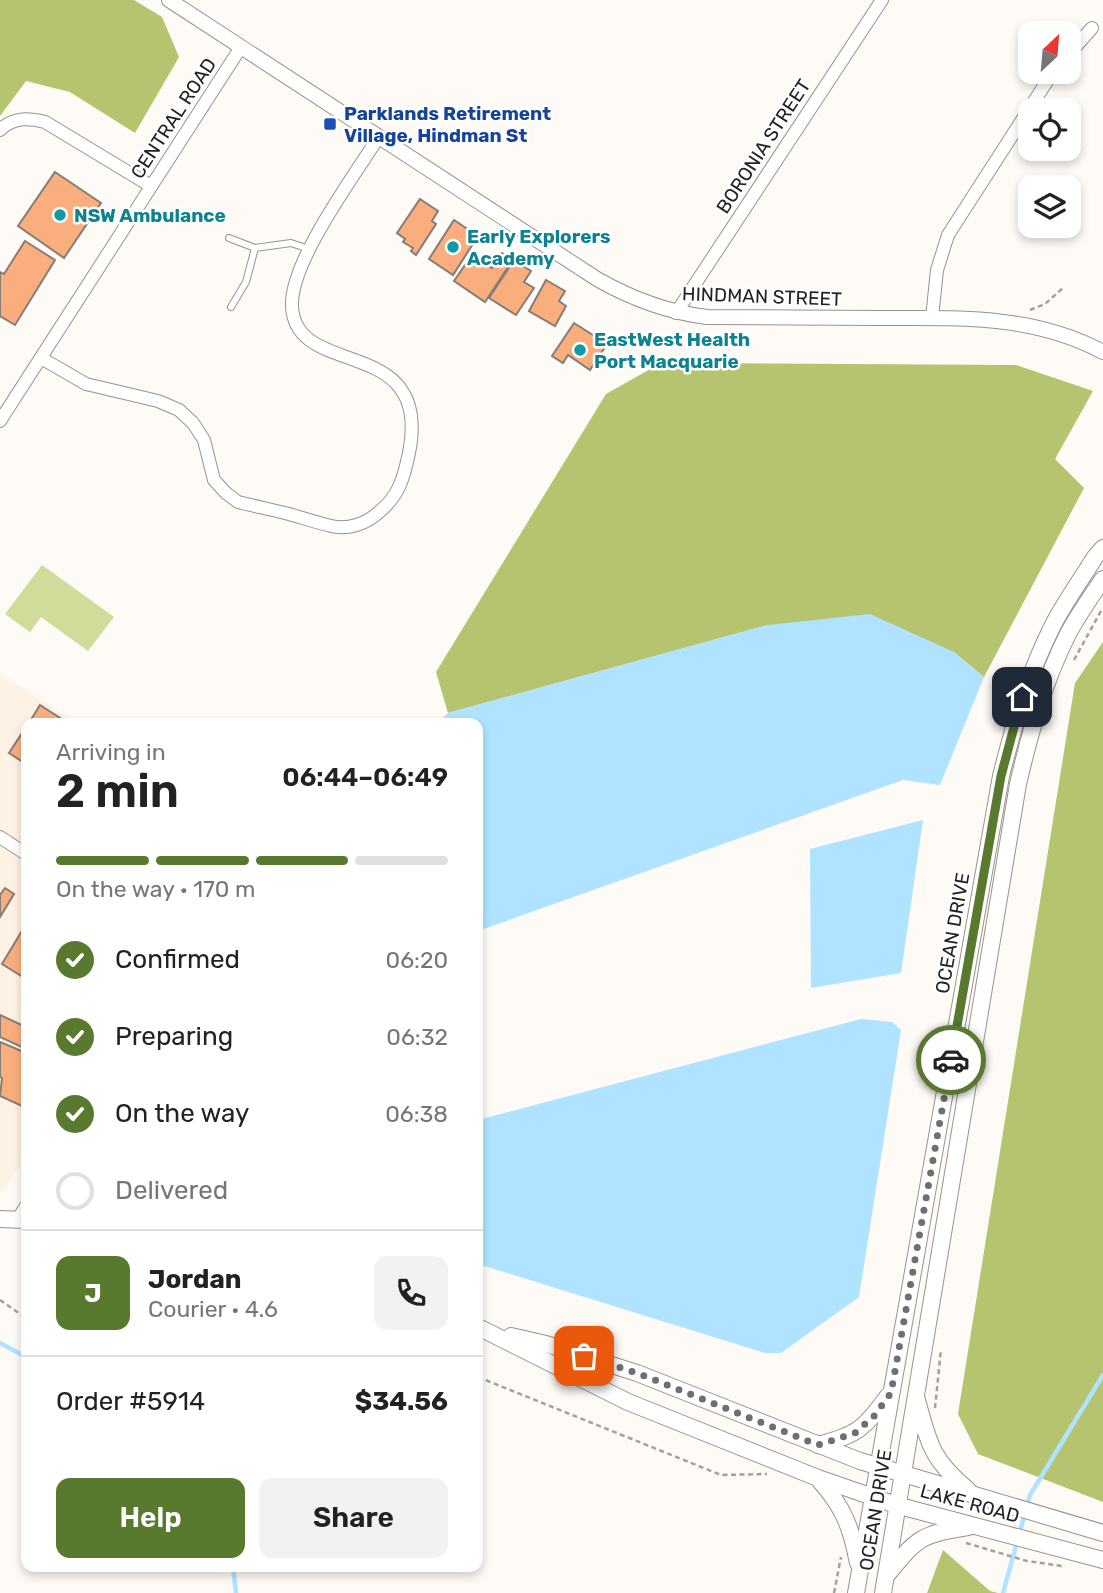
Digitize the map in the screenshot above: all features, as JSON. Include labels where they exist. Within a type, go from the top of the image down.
[{"type":"main road","name":"OCEAN DRIVE","points":[[856,1593],[1001,776],[1022,697],[1053,624],[1103,548]]},
{"type":"main road","name":"OCEAN DRIVE","points":[[883,1593],[1018,784],[1031,732],[1048,682],[1068,634],[1103,579]]},
{"type":"main road","points":[[0,1219],[21,1215]]},
{"type":"main road","name":"LAKE ROAD","points":[[483,1330],[545,1344],[637,1373],[878,1466],[1103,1533]]},
{"type":"main road","name":"LAKE ROAD","points":[[483,1330],[628,1402],[818,1478],[897,1505],[1103,1560]]},
{"type":"main road","points":[[818,1445],[855,1433],[874,1416],[891,1393]]},
{"type":"main road","points":[[916,1394],[935,1457],[975,1496]]},
{"type":"main road","points":[[818,1478],[844,1511],[852,1533],[860,1572]]},
{"type":"main road","points":[[886,1576],[920,1538],[940,1531],[974,1526]]},
{"type":"street","name":"HINDMAN STREET","points":[[169,0],[378,138],[623,294],[676,313],[707,317],[932,318],[1011,322],[1044,328],[1078,339],[1103,352]]},
{"type":"street","name":"BORONIA STREET","points":[[676,313],[882,0]]},
{"type":"street","points":[[1082,39],[1092,28]]},
{"type":"street","name":"CENTRAL ROAD","points":[[0,421],[241,47]]},
{"type":"street","points":[[932,318],[937,270],[948,235],[1046,84]]},
{"type":"street","points":[[0,130],[6,124],[17,120],[31,118],[45,122],[151,186]]},
{"type":"street","points":[[41,358],[86,384],[158,401],[179,410],[193,423],[204,440],[214,480],[239,502],[337,528],[357,526],[372,519],[399,491],[412,438],[412,416],[407,401],[398,386],[373,366],[314,345],[295,322],[291,305],[302,265],[319,229],[378,138]]},
{"type":"street","points":[[0,837],[21,851]]},
{"type":"lane","points":[[229,238],[255,248],[290,243],[309,249]]},
{"type":"lane","points":[[231,307],[247,282],[255,248]]},
{"type":"path","points":[[1030,310],[1045,304],[1064,287]]},
{"type":"path","points":[[1070,667],[1103,609]]},
{"type":"path","points":[[0,1300],[21,1315]]},
{"type":"path","points":[[935,1414],[941,1348]]},
{"type":"path","points":[[483,1379],[721,1475],[775,1474]]},
{"type":"path","points":[[964,1542],[1027,1561]]},
{"type":"path","points":[[834,1593],[842,1552]]},
{"type":"shaded area","points":[[0,673],[69,718],[21,718],[21,1163],[6,1188],[0,1191]]},
{"type":"green space","points":[[0,0],[134,0],[162,17],[179,57],[135,133],[70,92],[26,81],[0,116]]},
{"type":"green space","points":[[661,363],[1016,365],[1093,391],[1055,459],[1084,488],[984,677],[954,652],[768,625],[448,713],[436,672],[606,394]]},
{"type":"green space","points":[[42,565],[114,617],[88,651],[41,617],[30,632],[5,614]]},
{"type":"green space","points":[[1103,642],[1103,1502],[978,1454],[958,1414],[1075,683]]},
{"type":"green space","points":[[943,1550],[990,1591],[998,1593],[927,1593]]},
{"type":"water","points":[[870,614],[954,652],[984,677],[940,785],[903,780],[483,929],[483,718],[442,718],[448,713],[768,625]]},
{"type":"water","points":[[923,820],[901,973],[811,988],[810,849]]},
{"type":"water","points":[[861,1019],[892,1022],[901,1030],[859,1297],[781,1353],[765,1353],[483,1266],[483,1119]]},
{"type":"building","name":"NSW Ambulance","points":[[55,172],[101,203],[64,258],[18,226]]},
{"type":"building","points":[[420,199],[438,211],[432,221],[436,224],[416,255],[411,251],[413,248],[403,242],[405,239],[397,233]]},
{"type":"building","name":"Early Explorers Academy","points":[[454,220],[478,236],[453,275],[429,259]]},
{"type":"building","points":[[25,241],[55,260],[15,325],[0,316],[0,272],[4,274]]},
{"type":"building","points":[[502,253],[512,261],[485,302],[454,281],[472,255],[492,268]]},
{"type":"building","points":[[514,260],[531,271],[524,282],[534,288],[516,315],[489,298]]},
{"type":"building","points":[[546,280],[565,291],[559,301],[566,306],[555,326],[529,311]]},
{"type":"building","name":"EastWest Health Port Macquarie","points":[[574,323],[607,344],[590,370],[568,355],[563,363],[552,356]]},
{"type":"building","points":[[40,705],[60,718],[32,718]]},
{"type":"building","points":[[21,735],[21,761],[9,753]]},
{"type":"building","points":[[5,888],[14,894],[0,917],[0,895]]},
{"type":"building","points":[[21,932],[21,976],[2,964]]},
{"type":"building","points":[[0,1015],[21,1025],[21,1047],[0,1037]]},
{"type":"building","points":[[0,1042],[21,1051],[21,1106],[0,1096]]},
{"type":"waterway","points":[[0,1343],[21,1354]]},
{"type":"waterway","points":[[1003,1593],[1030,1495],[1103,1375]]},
{"type":"waterway","points":[[234,1572],[236,1593]]},
{"type":"way so far","points":[[584,1356],[637,1373],[818,1445],[855,1433],[863,1427],[891,1393],[951,1060]]},
{"type":"place","name":"Parklands Retirement Village, Hindman St","points":[[330,124]]},
{"type":"place","name":"NSW Ambulance","points":[[60,215]]},
{"type":"place","name":"Early Explorers Academy","points":[[453,247]]},
{"type":"place","name":"EastWest Health Port Macquarie","points":[[580,350]]},
{"type":"route","points":[[951,1060],[1001,776],[1022,697]]}]
